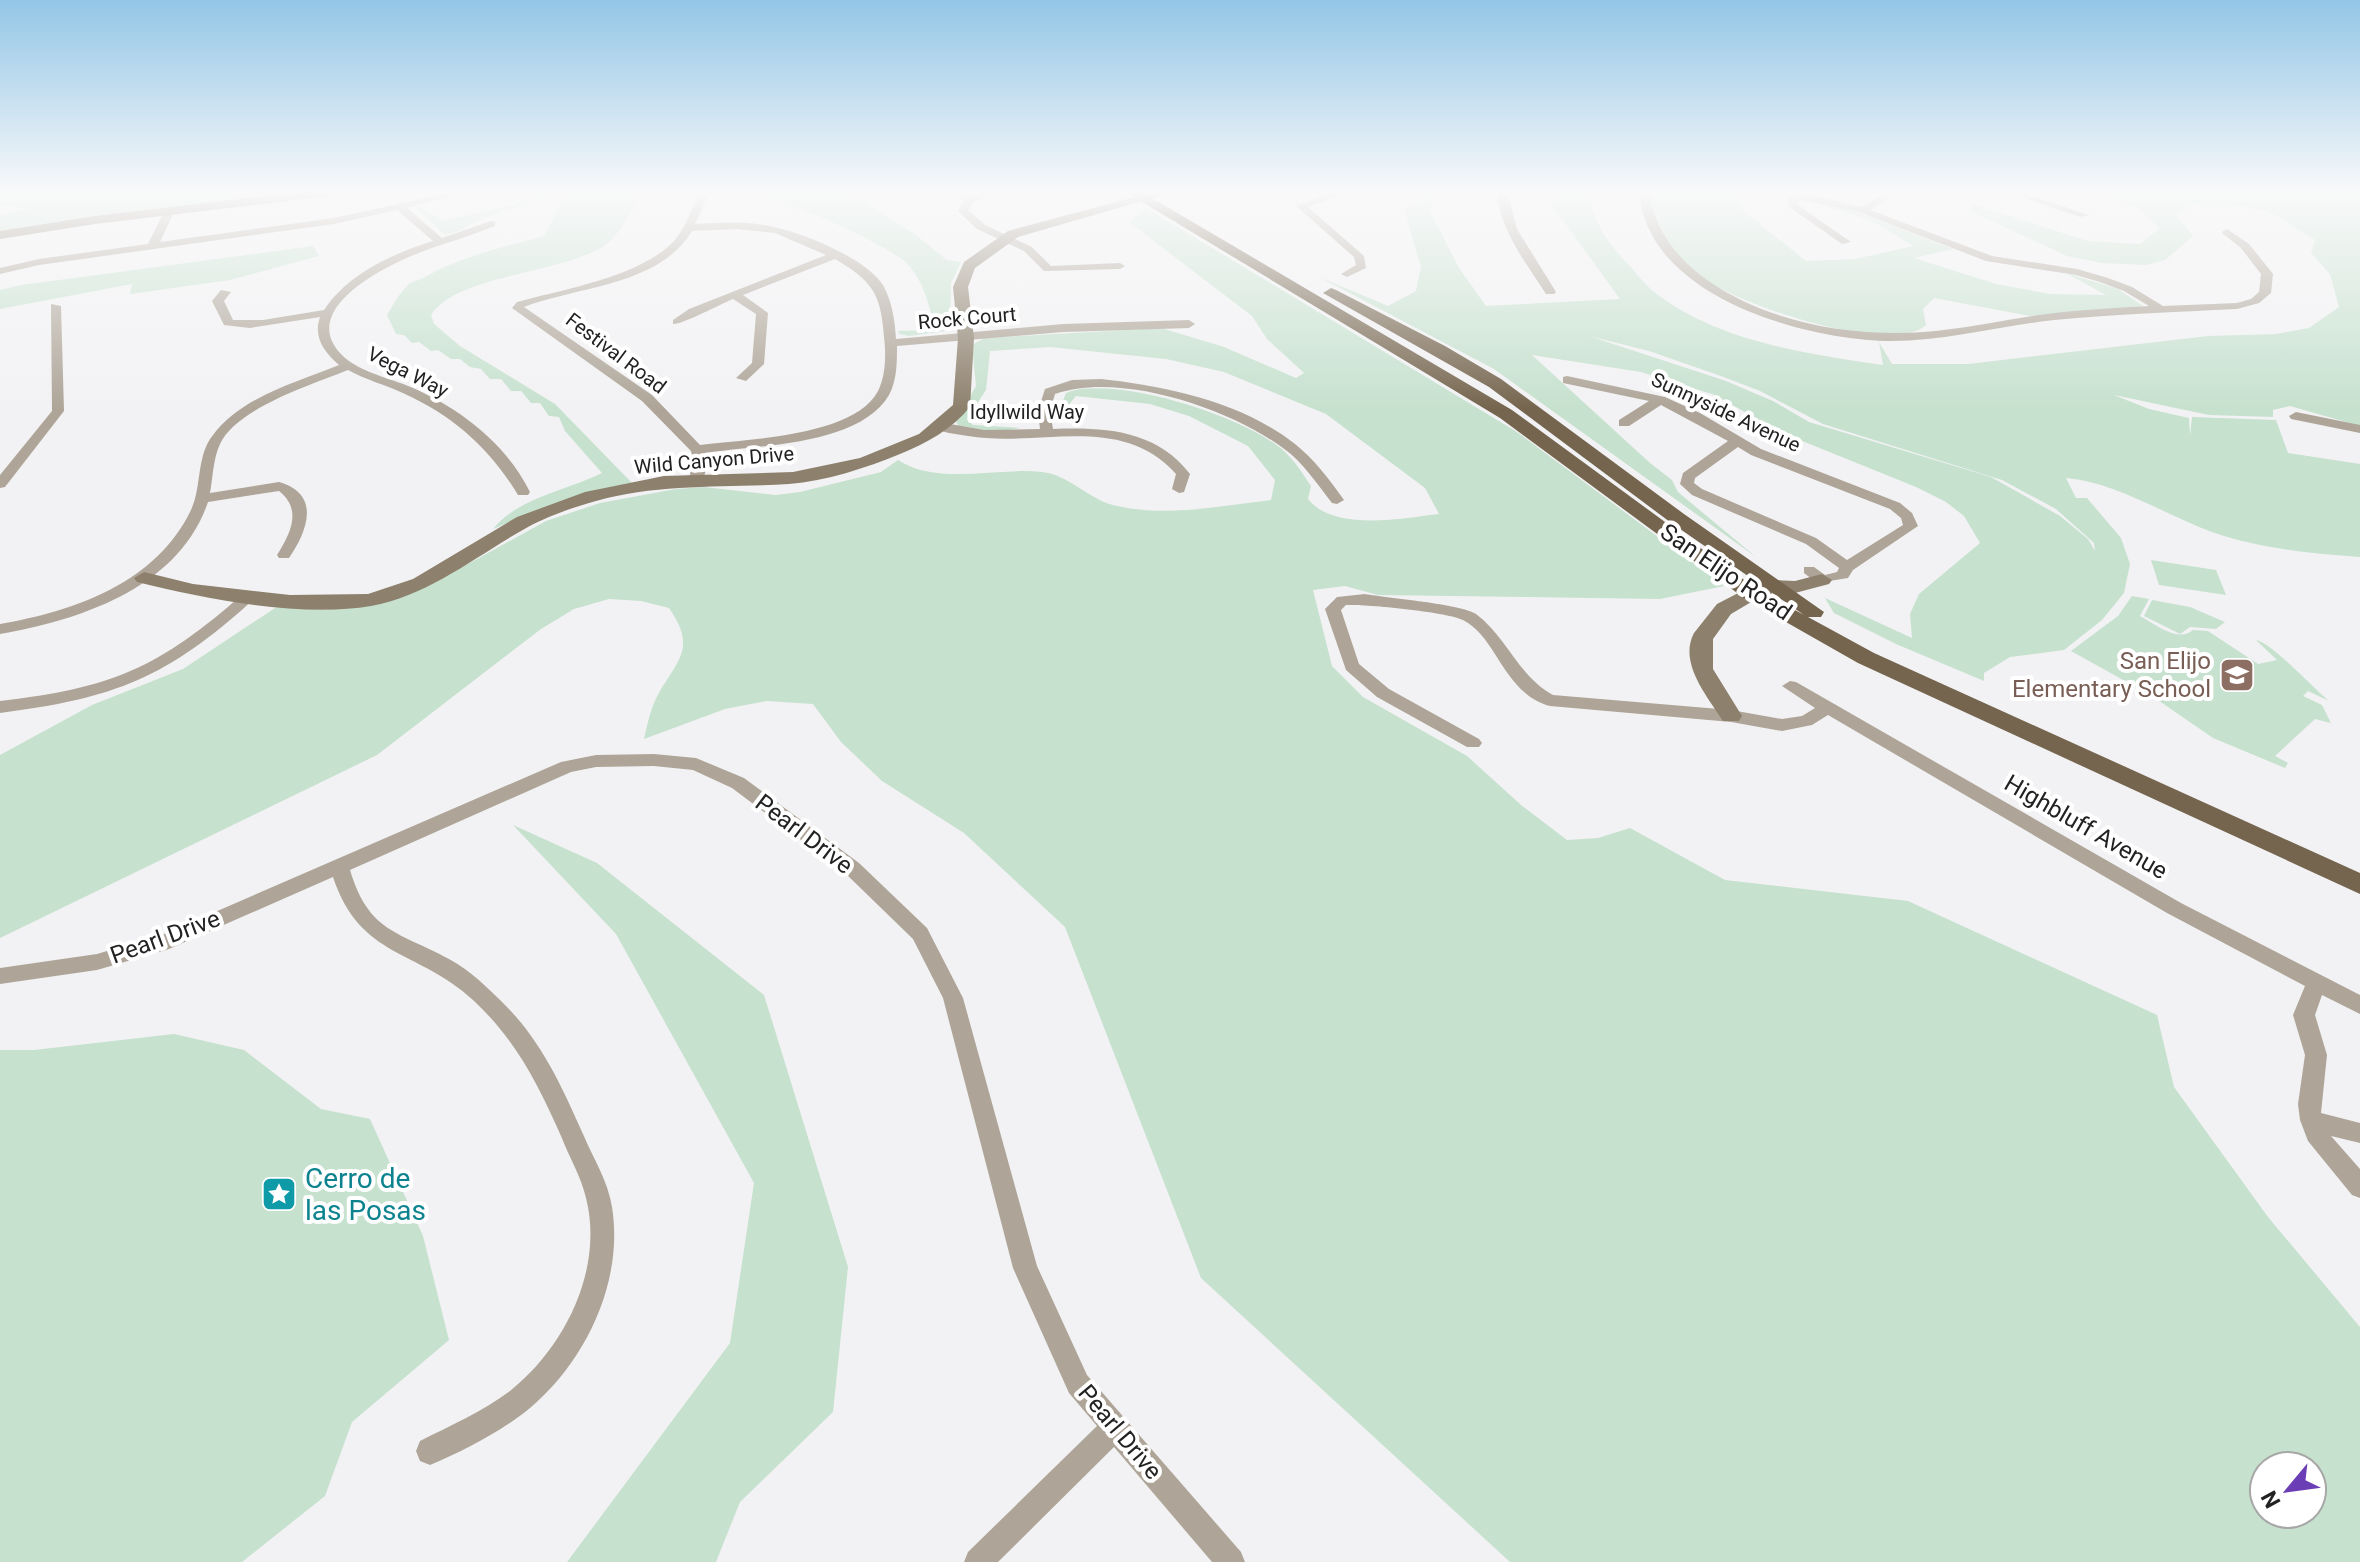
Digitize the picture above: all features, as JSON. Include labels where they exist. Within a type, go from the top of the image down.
[{"type":"main road","name":"San Elijo Road","points":[[1265,264],[1506,414],[1751,594],[1880,664],[2360,884]]},
{"type":"main road","name":"San Elijo Road","points":[[1279,264],[1495,383],[1677,518],[1826,619],[1914,664],[2360,865]]},
{"type":"street","points":[[0,271],[31,264]]},
{"type":"street","points":[[225,292],[218,301],[228,323],[241,327],[328,313],[335,301],[373,270],[387,264]]},
{"type":"street","name":"Festival Road","points":[[646,264],[521,304],[518,308],[647,398],[697,450]]},
{"type":"street","points":[[677,322],[693,311],[813,264]]},
{"type":"street","points":[[696,480],[700,459],[697,450],[807,436],[858,416],[881,400],[890,384],[893,343],[877,284],[845,264]]},
{"type":"street","name":"Wild Canyon Drive","points":[[144,578],[193,590],[249,596],[326,603],[370,600],[420,583],[524,521],[592,496],[664,482],[793,478],[865,462],[925,438],[961,407],[966,336],[960,289],[965,270],[972,264]]},
{"type":"street","points":[[1043,264],[1048,269],[1120,266]]},
{"type":"street","points":[[1347,274],[1361,264]]},
{"type":"street","points":[[1534,264],[1550,292]]},
{"type":"street","points":[[1683,264],[1690,274],[1724,297],[1820,328],[1884,337],[1920,337],[2028,320],[2237,306],[2255,301],[2265,293],[2267,274],[2259,264]]},
{"type":"street","points":[[2023,264],[2077,272],[2104,280],[2128,289],[2161,309]]},
{"type":"street","points":[[735,295],[762,313],[758,364],[742,378]]},
{"type":"street","points":[[0,484],[58,411],[55,306]]},
{"type":"street","name":"Vega Way","points":[[328,313],[323,321],[327,346],[349,365],[415,394],[472,429],[517,474],[523,492]]},
{"type":"street","name":"Rock Court","points":[[893,343],[1063,328],[1189,324]]},
{"type":"street","points":[[0,629],[51,618],[144,578],[178,547],[201,499],[217,438],[236,420],[349,365]]},
{"type":"street","name":"Sunnyside Avenue","points":[[1567,380],[1660,400],[1737,441],[1895,506],[1907,516],[1911,526],[1847,567]]},
{"type":"street","points":[[1047,432],[1044,411],[1049,392],[1059,385],[1078,383],[1165,392],[1255,423],[1289,446],[1337,500]]},
{"type":"street","points":[[1624,423],[1660,400]]},
{"type":"street","points":[[2296,416],[2360,429]]},
{"type":"street","name":"Idyllwild Way","points":[[939,426],[966,433],[1001,435],[1086,431],[1156,448],[1174,460],[1183,474],[1179,489]]},
{"type":"street","points":[[1731,716],[1702,669],[1702,638],[1724,609],[1774,586],[1795,587],[1816,575],[1843,575],[1847,567],[1811,541],[1697,492],[1687,484],[1688,476],[1737,441]]},
{"type":"street","points":[[201,499],[279,486],[286,488],[297,500],[300,525],[284,555]]},
{"type":"street","points":[[0,707],[94,694],[154,670],[204,638],[249,596]]},
{"type":"street","points":[[1473,743],[1383,693],[1352,666],[1333,609],[1342,600],[1365,599],[1467,615],[1480,624],[1519,680],[1533,693],[1550,700],[1731,716],[1782,725],[1806,721],[1826,709]]},
{"type":"street","name":"Highbluff Avenue","points":[[1790,686],[2174,908],[2360,1005]]},
{"type":"street","name":"Pearl Drive","points":[[0,976],[97,962],[169,941],[540,776],[596,761],[654,760],[696,764],[738,783],[852,868],[920,934],[953,998],[1025,1268],[1078,1384],[1231,1562]]},
{"type":"street","points":[[339,865],[347,895],[366,924],[397,945],[446,967],[500,1012],[545,1070],[600,1206],[603,1246],[595,1287],[576,1330],[543,1378],[497,1415],[430,1451]]},
{"type":"street","points":[[2317,981],[2304,1015],[2316,1055],[2309,1104],[2311,1120],[2316,1134],[2360,1187]]},
{"type":"street","points":[[2311,1120],[2360,1133]]},
{"type":"street","points":[[978,1562],[1115,1427]]},
{"type":"green space","points":[[179,264],[290,264],[230,280],[130,294],[132,284],[0,309],[0,290]]},
{"type":"green space","points":[[451,264],[556,264],[464,290],[445,301],[431,315],[434,324],[460,346],[555,404],[632,483],[564,500],[493,529],[529,502],[602,473],[565,431],[559,417],[549,416],[540,403],[531,403],[521,391],[511,391],[501,379],[490,379],[481,369],[396,334],[387,315],[408,285]]},
{"type":"green space","points":[[907,264],[960,264],[951,283],[950,323],[945,331],[909,336],[899,334],[898,331],[930,330],[935,326],[920,282]]},
{"type":"green space","points":[[1184,264],[1239,264],[1517,432],[1724,586],[1660,599],[1378,595],[1345,586],[1313,590],[1332,666],[1363,697],[1467,756],[1521,805],[1567,840],[1598,838],[1630,828],[1725,880],[1908,901],[2157,1015],[2174,1087],[2268,1217],[2360,1327],[2360,1562],[1510,1562],[1201,1278],[1065,927],[964,833],[882,781],[841,742],[813,704],[767,701],[725,709],[644,739],[654,702],[682,651],[682,632],[669,608],[641,601],[609,599],[574,609],[541,629],[377,755],[0,938],[0,755],[92,705],[183,669],[278,606],[325,610],[373,603],[455,571],[546,521],[600,503],[704,487],[776,495],[800,492],[881,472],[898,460],[914,468],[949,474],[1042,472],[1069,482],[1104,502],[1133,509],[1192,510],[1271,500],[1275,480],[1248,446],[1189,416],[1150,404],[1076,396],[1067,407],[1066,416],[1058,414],[1066,393],[1115,389],[1179,402],[1241,425],[1266,438],[1284,451],[1311,486],[1308,499],[1334,516],[1389,520],[1439,514],[1425,488],[1326,414],[1224,372],[1166,359],[1050,347],[990,351],[986,390],[967,419],[973,425],[1021,428],[995,432],[959,427],[956,421],[976,386],[972,345],[984,338],[1161,328],[1224,347],[1296,378],[1304,373],[1267,339],[1252,316]]},
{"type":"green space","points":[[1420,264],[1457,264],[1486,306],[1620,299],[1595,264],[1628,264],[1658,295],[1709,324],[1766,344],[1883,365],[1879,342],[1892,364],[1968,364],[2208,336],[2276,334],[2309,328],[2339,307],[2330,274],[2321,264],[2360,264],[2360,426],[2290,406],[2273,410],[2273,417],[2209,415],[2114,395],[2149,409],[2189,418],[2190,436],[2192,417],[2276,420],[2288,453],[2360,464],[2360,557],[2251,543],[2215,533],[2104,486],[2066,478],[2076,498],[2087,498],[2121,538],[2130,564],[2124,593],[2102,620],[2064,650],[2010,657],[1984,673],[1984,681],[1896,644],[1834,613],[1825,598],[1912,638],[1910,614],[1919,594],[1980,543],[1964,516],[1946,502],[1780,432],[1715,395],[1641,372],[1532,355],[1672,480],[1678,492],[1756,557],[1494,369],[1319,277],[1388,306],[1416,291]],"holes":[[[1589,336],[1649,351],[1760,391],[1823,424],[2002,480],[2056,509],[2094,543],[2095,551],[2088,539],[2060,516],[1991,477],[1809,422],[1773,401],[1726,381]]]},
{"type":"green space","points":[[1686,264],[1933,264],[1996,284],[2050,294],[2106,295],[2066,273],[2118,289],[2143,306],[2030,316],[1934,298],[1923,309],[1926,325],[1908,333],[1881,335],[1849,331],[1779,312],[1746,300],[1701,277]]},
{"type":"green space","points":[[2151,560],[2216,570],[2226,595],[2159,585]]},
{"type":"green space","points":[[2132,596],[2149,599],[2140,616],[2166,631],[2180,634],[2193,630],[2208,631],[2258,664],[2277,660],[2256,640],[2263,643],[2329,701],[2308,691],[2303,696],[2322,705],[2331,723],[2315,719],[2275,756],[2288,763],[2285,768],[2213,738],[2152,696],[2071,651],[2118,616]]},
{"type":"green space","points":[[2152,600],[2190,607],[2225,622],[2216,629],[2190,627],[2180,634],[2144,616]]},
{"type":"green space","points":[[513,825],[597,863],[764,995],[848,1267],[833,1412],[740,1502],[716,1562],[567,1562],[730,1343],[754,1183],[616,934]]},
{"type":"green space","points":[[174,1034],[244,1050],[321,1109],[370,1119],[423,1236],[449,1340],[352,1422],[325,1496],[242,1562],[0,1562],[0,1050],[34,1050]]},
{"type":"place","name":"San Elijo Elementary School","points":[[2237,675]]},
{"type":"place","name":"Cerro de las Posas","points":[[279,1194]]}]
